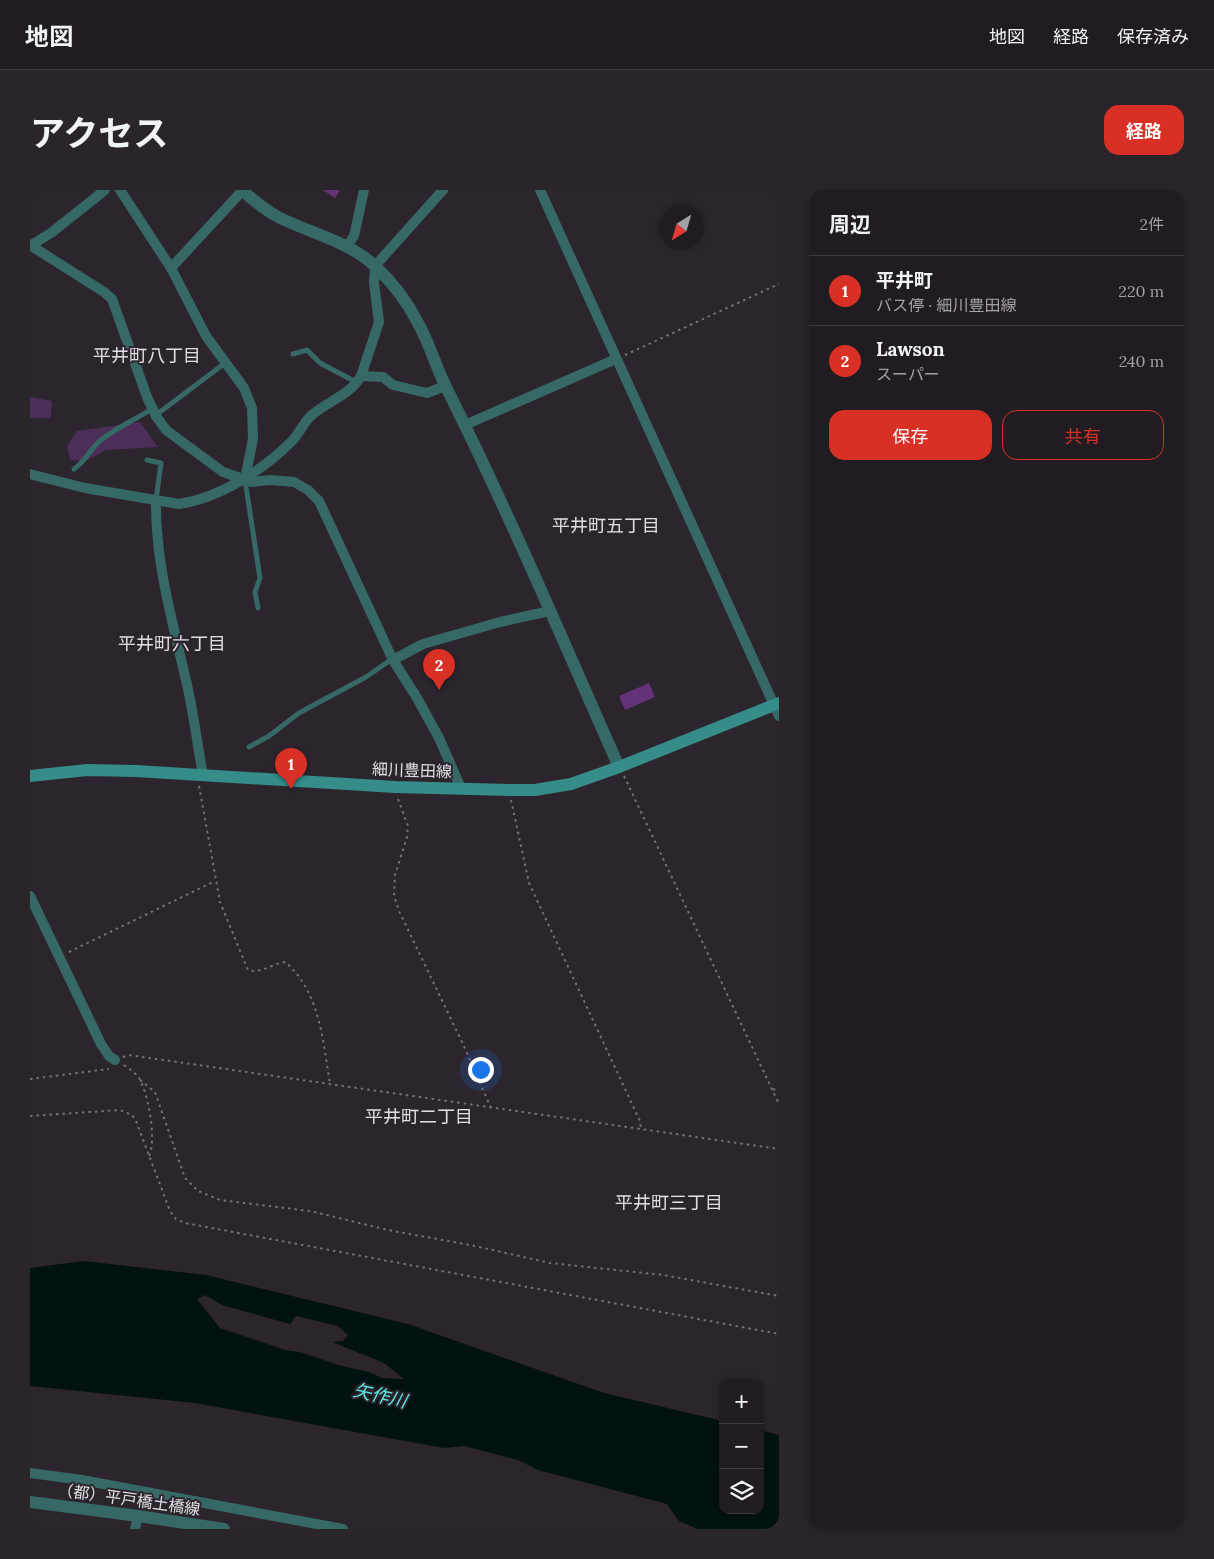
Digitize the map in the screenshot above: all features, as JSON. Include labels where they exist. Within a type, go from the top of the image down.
[{"type":"main road","name":"細川豊田線","points":[[30,776],[87,770],[136,771],[395,787],[535,790],[560,786],[620,768],[777,708]]},
{"type":"street","points":[[105,190],[51,233],[30,245],[112,299],[128,348],[154,412],[166,430],[223,472],[252,482],[270,480],[294,482],[308,490],[319,501],[392,660],[439,738],[461,788]]},
{"type":"street","points":[[120,190],[171,268],[206,336],[244,388],[252,408],[253,439],[245,479]]},
{"type":"street","points":[[171,268],[242,190],[278,217],[347,246],[375,266],[399,294],[418,323],[620,768]]},
{"type":"street","points":[[347,246],[354,236],[364,190]]},
{"type":"street","points":[[30,474],[85,488],[174,503],[190,502],[218,492],[245,479],[293,440],[312,414],[333,401],[359,379],[379,322],[374,283],[375,266],[443,190]]},
{"type":"street","points":[[540,190],[777,708]]},
{"type":"street","points":[[465,425],[616,359]]},
{"type":"street","points":[[359,379],[383,376],[393,385],[427,393],[445,386]]},
{"type":"street","points":[[156,500],[156,524],[163,577],[168,607],[188,691],[200,776]]},
{"type":"street","points":[[392,660],[423,644],[500,622],[550,611]]},
{"type":"street","points":[[30,896],[101,1044],[115,1060]]},
{"type":"street","points":[[30,1474],[82,1480],[343,1529]]},
{"type":"street","name":"（都）平戸橋土橋線","points":[[30,1502],[224,1529]]},
{"type":"street","points":[[136,1529],[138,1516]]},
{"type":"lane","points":[[293,354],[307,350],[320,363],[359,379]]},
{"type":"lane","points":[[74,469],[82,463],[100,440],[154,412],[225,363]]},
{"type":"lane","points":[[147,460],[160,463],[156,500]]},
{"type":"lane","points":[[245,479],[260,578],[255,592],[258,608]]},
{"type":"lane","points":[[249,747],[269,736],[299,713],[366,677],[392,660]]},
{"type":"path","points":[[616,359],[779,284]]},
{"type":"path","points":[[620,768],[779,1104]]},
{"type":"path","points":[[200,776],[220,902],[248,970],[255,972],[277,963],[285,962],[294,969],[307,989],[319,1019],[330,1084]]},
{"type":"path","points":[[395,787],[401,812],[408,826],[407,837],[396,876],[394,896],[399,911],[462,1042],[491,1108]]},
{"type":"path","points":[[509,790],[529,883],[640,1121],[641,1129]]},
{"type":"path","points":[[60,956],[216,881]]},
{"type":"path","points":[[30,1079],[110,1069],[115,1060],[129,1055],[779,1149]]},
{"type":"path","points":[[115,1060],[135,1073],[140,1080],[148,1102],[152,1136],[152,1151],[149,1156]]},
{"type":"path","points":[[140,1080],[155,1092],[185,1178],[198,1191],[220,1200],[310,1211],[388,1230],[475,1246],[550,1263],[663,1275],[779,1296]]},
{"type":"path","points":[[773,1090],[779,1087]]},
{"type":"path","points":[[30,1116],[120,1110],[132,1115],[136,1121],[170,1211],[176,1219],[185,1223],[779,1334]]},
{"type":"shaded area","points":[[30,397],[52,401],[51,418],[30,418]]},
{"type":"shaded area","points":[[140,422],[158,447],[106,450],[86,461],[70,460],[67,446],[77,431]]},
{"type":"water","name":"矢作川","points":[[84,1261],[206,1275],[408,1324],[604,1393],[719,1420],[719,1514],[764,1514],[764,1431],[779,1435],[779,1529],[698,1529],[679,1521],[667,1504],[538,1470],[518,1460],[464,1446],[444,1448],[195,1403],[30,1386],[30,1268]],"holes":[[[205,1295],[222,1305],[290,1324],[296,1316],[338,1326],[348,1335],[343,1341],[332,1342],[384,1363],[404,1379],[382,1378],[369,1372],[338,1365],[300,1352],[285,1350],[220,1328],[197,1299]]]},
{"type":"building","points":[[323,190],[340,190],[335,198]]},
{"type":"building","points":[[649,683],[655,697],[625,710],[619,696]]},
{"type":"place","name":"Lawson","points":[[439,690]]},
{"type":"place","name":"平井町","points":[[291,789]]},
{"type":"district","name":"平井町八丁目","points":[[147,356]]},
{"type":"district","name":"平井町五丁目","points":[[606,526]]},
{"type":"district","name":"平井町六丁目","points":[[172,644]]},
{"type":"district","name":"平井町二丁目","points":[[419,1117]]},
{"type":"district","name":"平井町三丁目","points":[[669,1203]]}]
